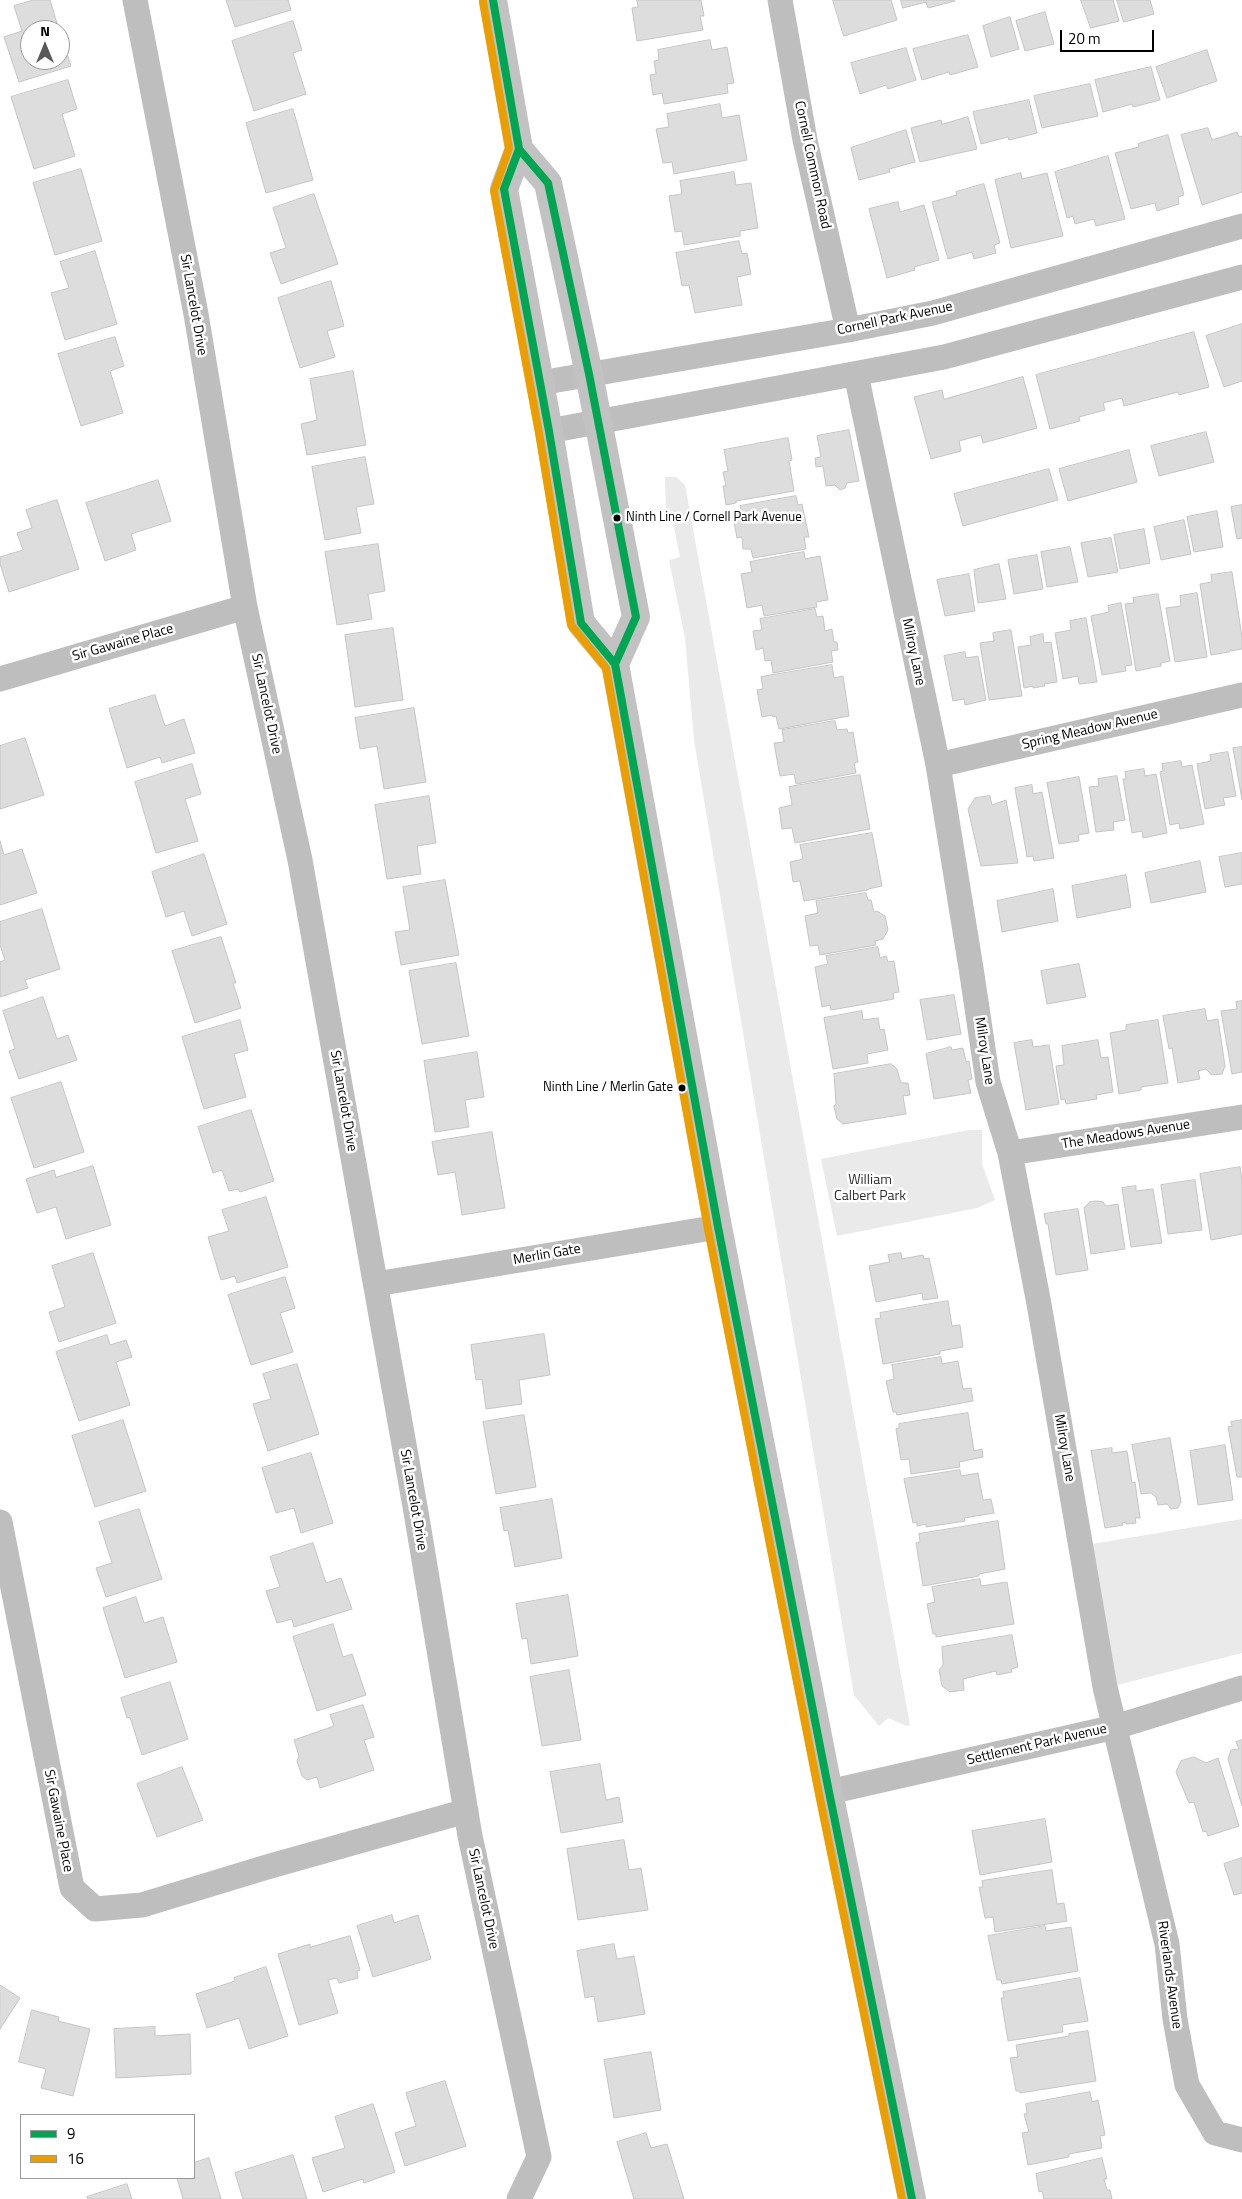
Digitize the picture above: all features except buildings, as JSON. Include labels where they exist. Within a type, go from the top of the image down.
[{"type":"main road","points":[[493,0],[519,149],[504,189],[549,431],[581,623],[615,664],[718,1227],[829,1792],[912,2199]]},
{"type":"main road","points":[[519,149],[548,183],[599,422],[636,617],[615,664]]},
{"type":"street","name":"Sir Lancelot Drive","points":[[135,0],[196,314],[245,607],[300,860],[376,1284],[466,1811],[539,2157],[519,2199]]},
{"type":"street","name":"Cornell Common Road","points":[[780,0],[805,140],[848,330]]},
{"type":"street","name":"Cornell Park Avenue","points":[[540,383],[848,330],[933,313],[1242,226]]},
{"type":"street","points":[[549,431],[944,356],[1242,277]]},
{"type":"street","name":"Milroy Lane","points":[[856,374],[938,765],[988,1082],[1010,1153],[1039,1304],[1105,1687],[1115,1727]]},
{"type":"street","name":"Sir Gawaine Place","points":[[0,679],[245,607]]},
{"type":"street","name":"Spring Meadow Avenue","points":[[938,765],[1242,694]]},
{"type":"street","name":"The Meadows Avenue","points":[[1010,1153],[1242,1116]]},
{"type":"street","name":"Merlin Gate","points":[[376,1284],[718,1227]]},
{"type":"street","name":"Sir Gawaine Place","points":[[0,1522],[72,1888],[94,1908],[142,1905],[267,1867],[466,1811]]},
{"type":"street","name":"Settlement Park Avenue","points":[[829,1792],[1115,1727],[1242,1688]]},
{"type":"street","name":"Riverlands Avenue","points":[[1115,1727],[1167,1944],[1175,2020],[1188,2086],[1215,2133],[1242,2140]]},
{"type":"green space","points":[[665,477],[676,477],[685,485],[910,1725],[907,1726],[888,1718],[879,1726],[854,1695],[694,740],[685,638],[669,560],[680,557],[671,512],[666,512]]},
{"type":"green space","name":"William Calbert Park","points":[[969,1130],[982,1130],[982,1164],[995,1200],[977,1208],[837,1236],[821,1159]]},
{"type":"green space","points":[[1242,1519],[1242,1653],[1117,1685],[1092,1544]]},
{"type":"transit line","name":"9","points":[[493,0],[519,149],[548,183],[589,374],[636,617],[615,664],[718,1227],[829,1792],[912,2199]]},
{"type":"transit line","name":"16","points":[[483,2],[509,148],[494,191],[539,433],[571,625],[606,668],[708,1229],[819,1794],[902,2199]]},
{"type":"transit line","name":"9","points":[[518,142],[519,149],[504,189],[549,431],[581,623],[615,664],[622,702]]},
{"type":"place","name":"Ninth Line / Cornell Park Avenue","points":[[617,518]]},
{"type":"place","name":"Ninth Line / Merlin Gate","points":[[682,1088]]}]
